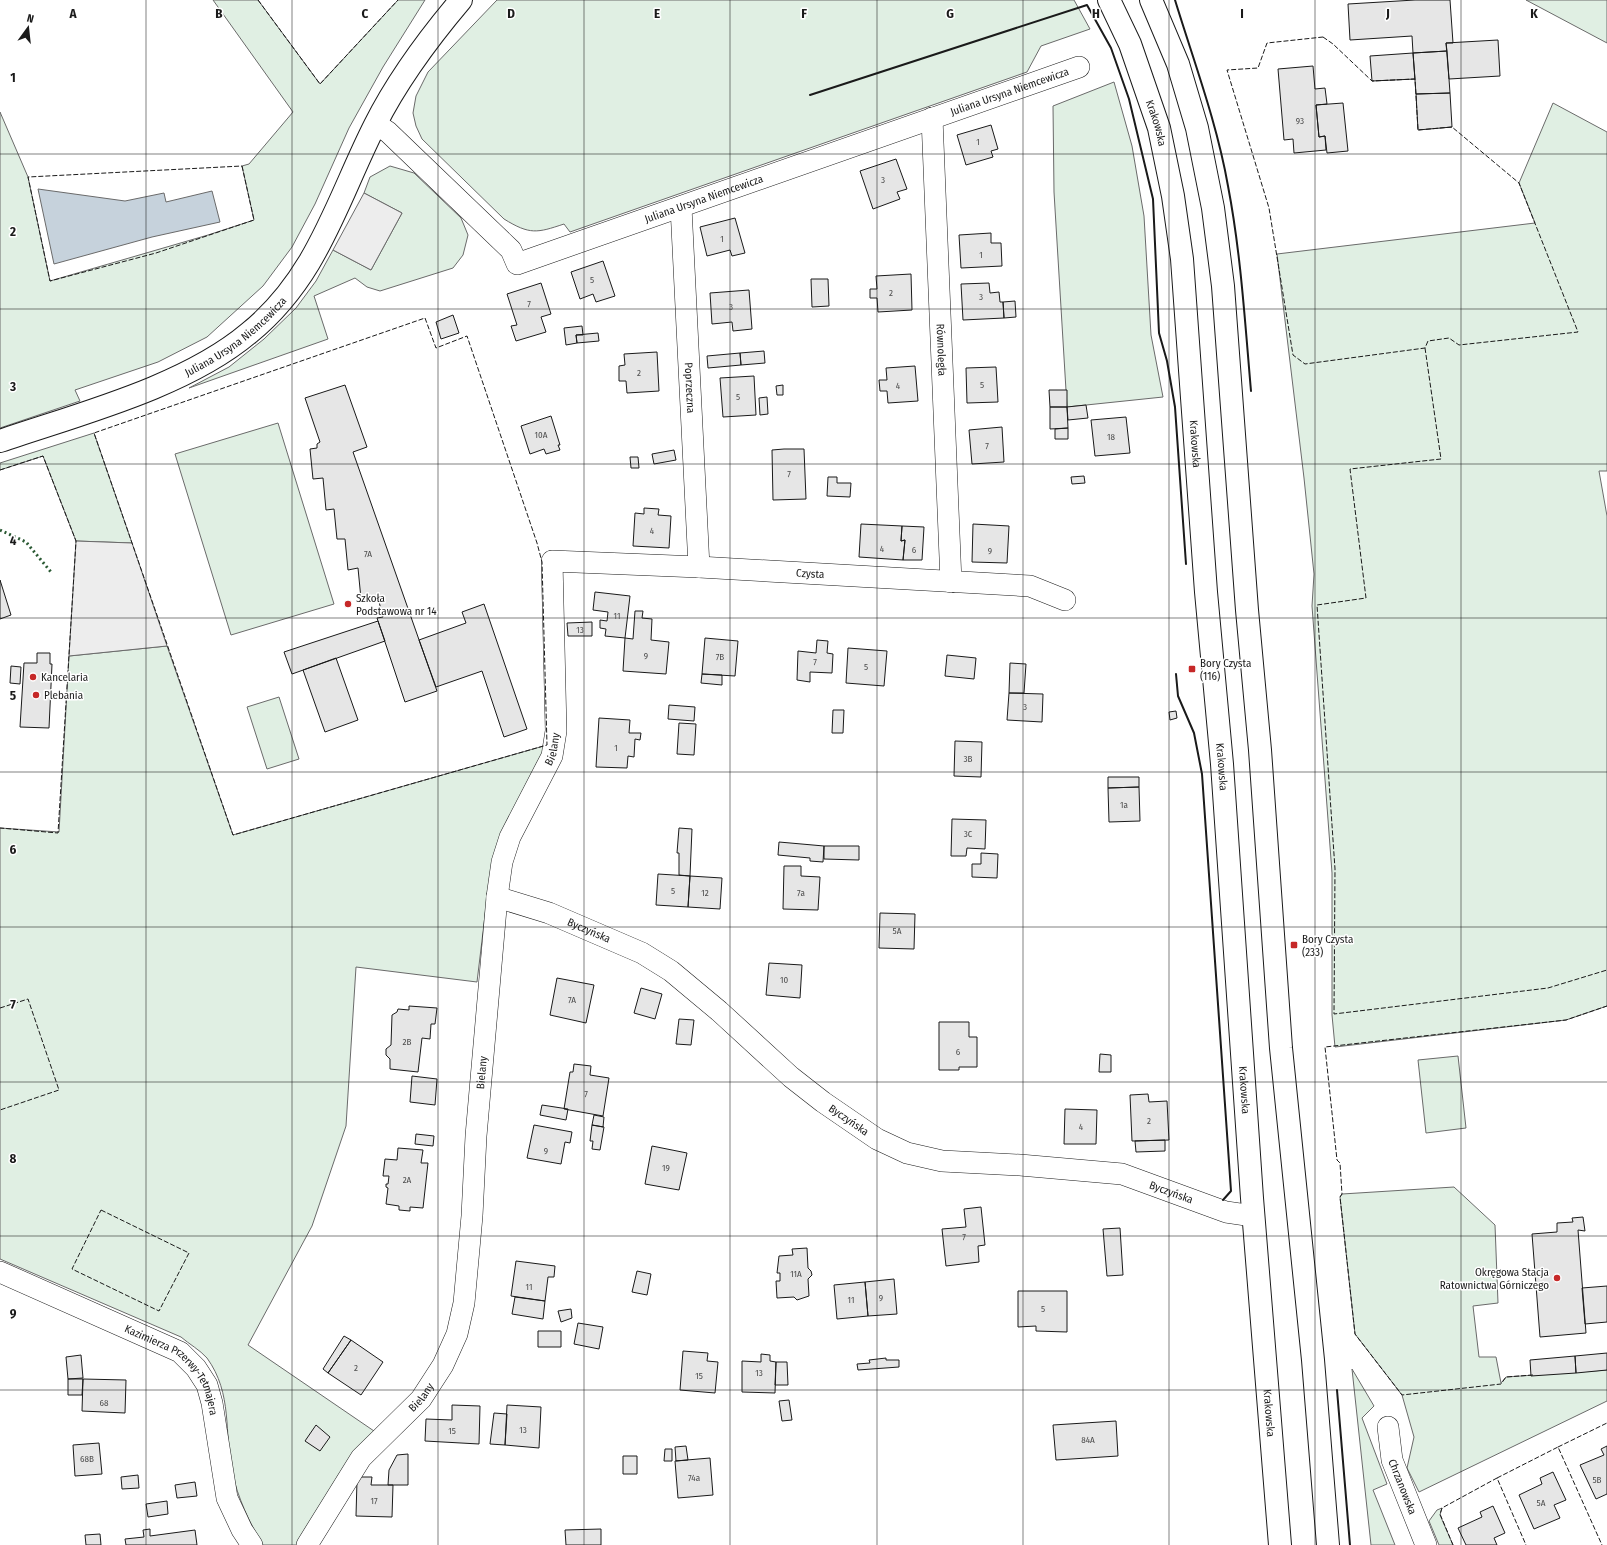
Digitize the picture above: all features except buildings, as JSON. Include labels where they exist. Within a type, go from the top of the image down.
[{"type":"main road","name":"Juliana Ursyna Niemcewicza","points":[[0,441],[142,392],[166,382],[212,359],[250,333],[284,298],[321,245],[376,124],[420,51],[461,0]]},
{"type":"main road","name":"Krakowska","points":[[1109,0],[1130,44],[1159,128],[1173,196],[1182,259],[1206,592],[1222,764],[1253,1216],[1280,1545]]},
{"type":"main road","points":[[1151,0],[1178,64],[1197,128],[1213,208],[1224,286],[1247,602],[1262,774],[1281,1048],[1313,1353],[1328,1545]]},
{"type":"street","name":"Juliana Ursyna Niemcewicza","points":[[376,124],[388,132],[511,250],[517,264],[1079,67]]},
{"type":"street","name":"Równoległa","points":[[932,118],[951,582]]},
{"type":"street","name":"Poprzeczna","points":[[681,207],[699,567]]},
{"type":"street","name":"Czysta","points":[[552,561],[699,567],[1030,586],[1065,600]]},
{"type":"street","name":"Bielany","points":[[307,1545],[361,1458],[422,1399],[443,1365],[457,1334],[464,1303],[472,1216],[476,1136],[497,897],[502,862],[510,836],[552,756],[556,731],[552,561]]},
{"type":"street","name":"Byczyńska","points":[[497,897],[549,913],[642,953],[671,971],[713,1006],[791,1077],[877,1139],[907,1153],[942,1161],[1020,1165],[1122,1174],[1226,1212],[1253,1216]]},
{"type":"street","name":"Kazimierza Przerwy-Tetmajera","points":[[0,1272],[156,1340],[180,1352],[196,1368],[207,1385],[212,1403],[226,1498],[242,1530],[252,1545]]},
{"type":"street","name":"Chrzanowska","points":[[1388,1427],[1392,1460],[1426,1545]]},
{"type":"green space","points":[[213,0],[258,0],[320,84],[398,0],[425,0],[383,67],[349,128],[315,204],[292,247],[263,286],[207,337],[158,362],[75,390],[80,401],[0,428],[0,112],[28,177],[50,281],[254,220],[242,166],[249,164],[293,112]]},
{"type":"green space","points":[[497,0],[1074,0],[1090,29],[1041,46],[1027,72],[570,232],[564,224],[540,231],[534,231],[521,228],[504,219],[422,139],[416,126],[413,113],[416,96],[428,72]]},
{"type":"green space","points":[[1526,0],[1607,0],[1607,43]]},
{"type":"green space","points":[[1114,82],[1132,146],[1144,216],[1151,335],[1163,397],[1067,407],[1054,192],[1053,106]]},
{"type":"green space","points":[[1553,103],[1607,132],[1607,471],[1599,471],[1607,516],[1607,1006],[1566,1020],[1335,1047],[1332,1015],[1332,873],[1312,606],[1314,574],[1277,254],[1535,223],[1519,183]]},
{"type":"green space","points":[[390,166],[414,173],[461,218],[468,235],[463,255],[453,268],[380,291],[367,287],[355,278],[314,296],[328,339],[189,388],[229,367],[264,339],[296,308],[316,281],[333,250],[371,270],[402,213],[364,193],[370,177]]},
{"type":"green space","points":[[278,423],[334,604],[231,635],[175,454]]},
{"type":"green space","points":[[94,433],[132,543],[76,541],[43,456],[0,470],[0,463]]},
{"type":"green space","points":[[167,646],[233,835],[547,745],[486,907],[477,982],[356,967],[346,1126],[312,1226],[248,1345],[374,1431],[298,1545],[263,1545],[253,1528],[237,1491],[232,1472],[226,1414],[221,1386],[215,1372],[204,1355],[181,1337],[0,1259],[0,828],[59,832],[69,656]]},
{"type":"green space","points":[[279,697],[299,759],[267,769],[247,707]]},
{"type":"green space","points":[[1458,1056],[1466,1128],[1426,1133],[1418,1060]]},
{"type":"green space","points":[[1454,1187],[1495,1225],[1498,1303],[1473,1306],[1479,1357],[1496,1357],[1501,1383],[1506,1377],[1607,1370],[1607,1401],[1419,1492],[1407,1468],[1414,1437],[1402,1395],[1355,1334],[1340,1197],[1342,1194]]},
{"type":"green space","points":[[1352,1369],[1374,1406],[1362,1418],[1387,1484],[1373,1490],[1395,1545],[1371,1545]]},
{"type":"green space","points":[[1442,1508],[1440,1515],[1453,1545],[1439,1545],[1429,1521],[1437,1510]]},
{"type":"shaded area","points":[[38,189],[125,201],[164,193],[166,202],[212,191],[220,222],[152,237],[54,264]]},
{"type":"shaded area","points":[[364,193],[402,213],[371,270],[333,250]]},
{"type":"shaded area","points":[[76,541],[132,543],[167,646],[69,656]]},
{"type":"hedge","points":[[0,530],[26,542],[51,572]]},
{"type":"fence","points":[[258,0],[320,84],[398,0]]},
{"type":"fence","points":[[1323,37],[1333,44],[1372,81],[1415,79],[1418,130],[1452,127],[1519,183],[1578,332],[1459,345],[1449,338],[1428,341],[1425,348],[1305,364],[1293,355],[1269,208],[1227,70],[1258,68],[1267,43],[1323,37]]},
{"type":"fence","points":[[242,166],[254,220],[156,253],[50,281],[28,177],[242,166]]},
{"type":"fence","points":[[425,318],[436,348],[467,336],[537,543],[542,562],[547,745],[233,835],[94,433],[425,318]]},
{"type":"fence","points":[[1425,348],[1441,459],[1350,469],[1366,598],[1317,605],[1335,869],[1334,1014],[1548,988],[1607,970]]},
{"type":"fence","points":[[0,470],[43,456],[76,541],[58,833],[0,828]]},
{"type":"fence","points":[[0,1008],[28,999],[59,1090],[0,1110]]},
{"type":"fence","points":[[1533,1375],[1506,1377],[1501,1384],[1402,1395],[1355,1334],[1340,1197],[1342,1194],[1340,1163],[1337,1160],[1325,1047],[1566,1020],[1607,1006]]},
{"type":"fence","points":[[101,1210],[189,1253],[159,1311],[72,1269],[101,1210]]},
{"type":"fence","points":[[1558,1447],[1607,1423]]},
{"type":"fence","points":[[1497,1478],[1558,1447],[1602,1545]]},
{"type":"fence","points":[[1453,1545],[1440,1514],[1442,1508],[1497,1478],[1526,1545]]},
{"type":"wall","points":[[1175,0],[1218,139],[1228,186],[1245,314],[1251,391]]},
{"type":"wall","points":[[810,95],[1087,5],[1111,48],[1129,99],[1153,199],[1159,333],[1167,361],[1175,407],[1186,564]]},
{"type":"wall","points":[[1176,674],[1178,696],[1194,733],[1202,774],[1231,1191],[1223,1200]]},
{"type":"wall","points":[[1337,1390],[1350,1545]]},
{"type":"place","name":"Szkoła Podstawowa nr 14","points":[[348,604]]},
{"type":"place","name":"Bory Czysta (116)","points":[[1192,669]]},
{"type":"place","name":"Kancelaria","points":[[33,677]]},
{"type":"place","name":"Plebania","points":[[36,695]]},
{"type":"place","name":"Bory Czysta (233)","points":[[1294,945]]},
{"type":"place","name":"Okręgowa Stacja Ratownictwa Górniczego","points":[[1557,1278]]}]
